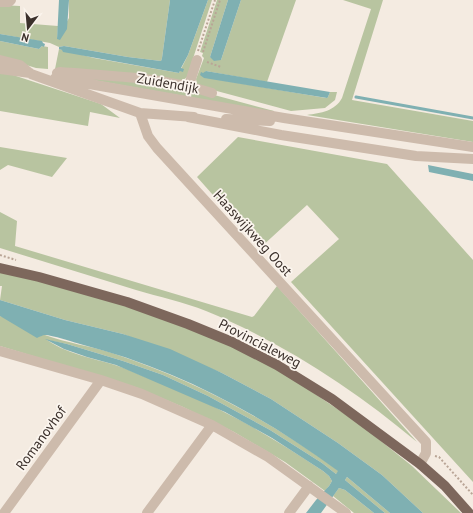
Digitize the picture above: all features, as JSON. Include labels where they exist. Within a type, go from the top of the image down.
[{"type":"main road","name":"Provincialeweg","points":[[0,268],[39,277],[128,302],[232,342],[277,365],[332,399],[420,464],[445,486],[469,513]]},
{"type":"street","points":[[0,2],[9,2],[11,0]]},
{"type":"street","points":[[0,60],[20,65],[31,74],[140,113]]},
{"type":"street","points":[[189,85],[197,60]]},
{"type":"street","name":"Zuidendijk","points":[[0,69],[48,76],[284,118],[473,147]]},
{"type":"street","name":"Zuidendijk","points":[[48,76],[60,72],[109,76],[189,85],[212,92]]},
{"type":"street","name":"Zuidendijk","points":[[140,113],[272,121],[284,118]]},
{"type":"street","name":"Haaswijkweg Oost","points":[[140,113],[148,136],[157,148],[426,442],[426,454]]},
{"type":"street","points":[[188,117],[409,155],[473,159]]},
{"type":"street","points":[[0,351],[101,380],[142,394],[212,425],[268,457],[333,502],[344,512]]},
{"type":"street","name":"Romanovhof","points":[[4,513],[101,380]]},
{"type":"street","points":[[147,513],[212,425]]},
{"type":"street","points":[[420,464],[426,454]]},
{"type":"street","points":[[289,513],[309,486]]},
{"type":"path","points":[[197,60],[198,49],[215,0]]},
{"type":"path","points":[[197,60],[204,51],[220,0]]},
{"type":"path","points":[[197,60],[221,66]]},
{"type":"path","points":[[426,454],[439,457],[473,495]]},
{"type":"green space","points":[[69,0],[170,0],[161,61],[64,46],[59,47],[50,43],[0,34],[0,5],[20,6],[20,23],[58,26],[57,39],[69,18]]},
{"type":"green space","points":[[208,0],[212,0],[187,77],[182,81],[55,69],[59,49],[94,58],[179,73],[188,55]]},
{"type":"green space","points":[[217,0],[228,0],[210,57],[221,60],[241,0],[296,0],[267,82],[206,71],[203,77],[326,98],[330,92],[337,92],[335,100],[325,108],[291,111],[213,90],[197,84],[196,79],[204,58],[202,56],[203,53],[200,52]]},
{"type":"green space","points":[[343,0],[383,0],[352,100],[473,121],[473,142],[307,115],[332,109],[342,98],[371,9]]},
{"type":"green space","points":[[0,41],[39,49],[42,46],[48,47],[48,69],[36,68],[0,57]]},
{"type":"green space","points":[[0,72],[101,104],[120,118],[90,112],[88,126],[0,111]]},
{"type":"green space","points":[[64,75],[114,78],[190,90],[189,97]]},
{"type":"green space","points":[[192,89],[274,111],[274,112],[191,98]]},
{"type":"green space","points":[[238,137],[387,164],[473,260],[473,482],[291,282],[339,239],[307,205],[260,248],[197,177]]},
{"type":"green space","points":[[0,147],[67,158],[52,177],[8,165],[0,170]]},
{"type":"green space","points":[[0,212],[17,221],[15,246],[252,317],[277,286],[417,442],[343,385],[290,352],[234,323],[189,305],[0,248]]},
{"type":"green space","points":[[0,269],[137,309],[230,345],[287,375],[361,425],[412,466],[461,513],[423,513],[382,475],[338,443],[271,399],[222,373],[123,334],[65,320],[0,300],[2,286],[0,286]]},
{"type":"green space","points":[[0,316],[12,319],[39,333],[53,338],[112,353],[201,389],[258,418],[313,452],[339,471],[336,474],[322,463],[270,430],[208,396],[163,375],[67,344],[47,340],[57,346],[77,354],[129,370],[214,407],[263,433],[323,471],[332,481],[329,486],[325,491],[285,462],[234,432],[183,407],[135,387],[0,346]]},
{"type":"green space","points":[[347,477],[390,513],[385,513],[345,480]]},
{"type":"green space","points":[[339,488],[345,490],[374,513],[354,513],[333,496]]},
{"type":"water","points":[[59,0],[69,0],[67,29],[60,40],[57,39]]},
{"type":"water","points":[[170,0],[208,0],[188,55],[181,68],[184,69],[183,72],[180,71],[179,73],[63,52],[59,49],[59,47],[64,46],[161,61]]},
{"type":"water","points":[[228,0],[241,0],[221,60],[214,61],[210,57]]},
{"type":"water","points":[[0,34],[42,41],[45,44],[44,47],[42,46],[39,49],[0,41]]},
{"type":"water","points":[[206,71],[330,92],[327,98],[204,78],[200,75],[201,72],[203,73]]},
{"type":"water","points":[[428,165],[473,174],[473,181],[429,172]]},
{"type":"water","points":[[0,300],[65,320],[123,334],[170,349],[222,373],[271,399],[338,443],[382,475],[423,513],[390,513],[347,477],[345,480],[385,513],[374,513],[345,490],[339,488],[321,513],[306,513],[332,481],[323,471],[272,438],[225,412],[116,365],[64,349],[45,339],[123,361],[163,375],[208,396],[270,430],[322,463],[336,474],[338,471],[309,450],[278,430],[215,395],[149,366],[115,354],[52,336],[45,335],[37,338],[0,316]]},
{"type":"waterway","points":[[356,97],[473,118]]}]
